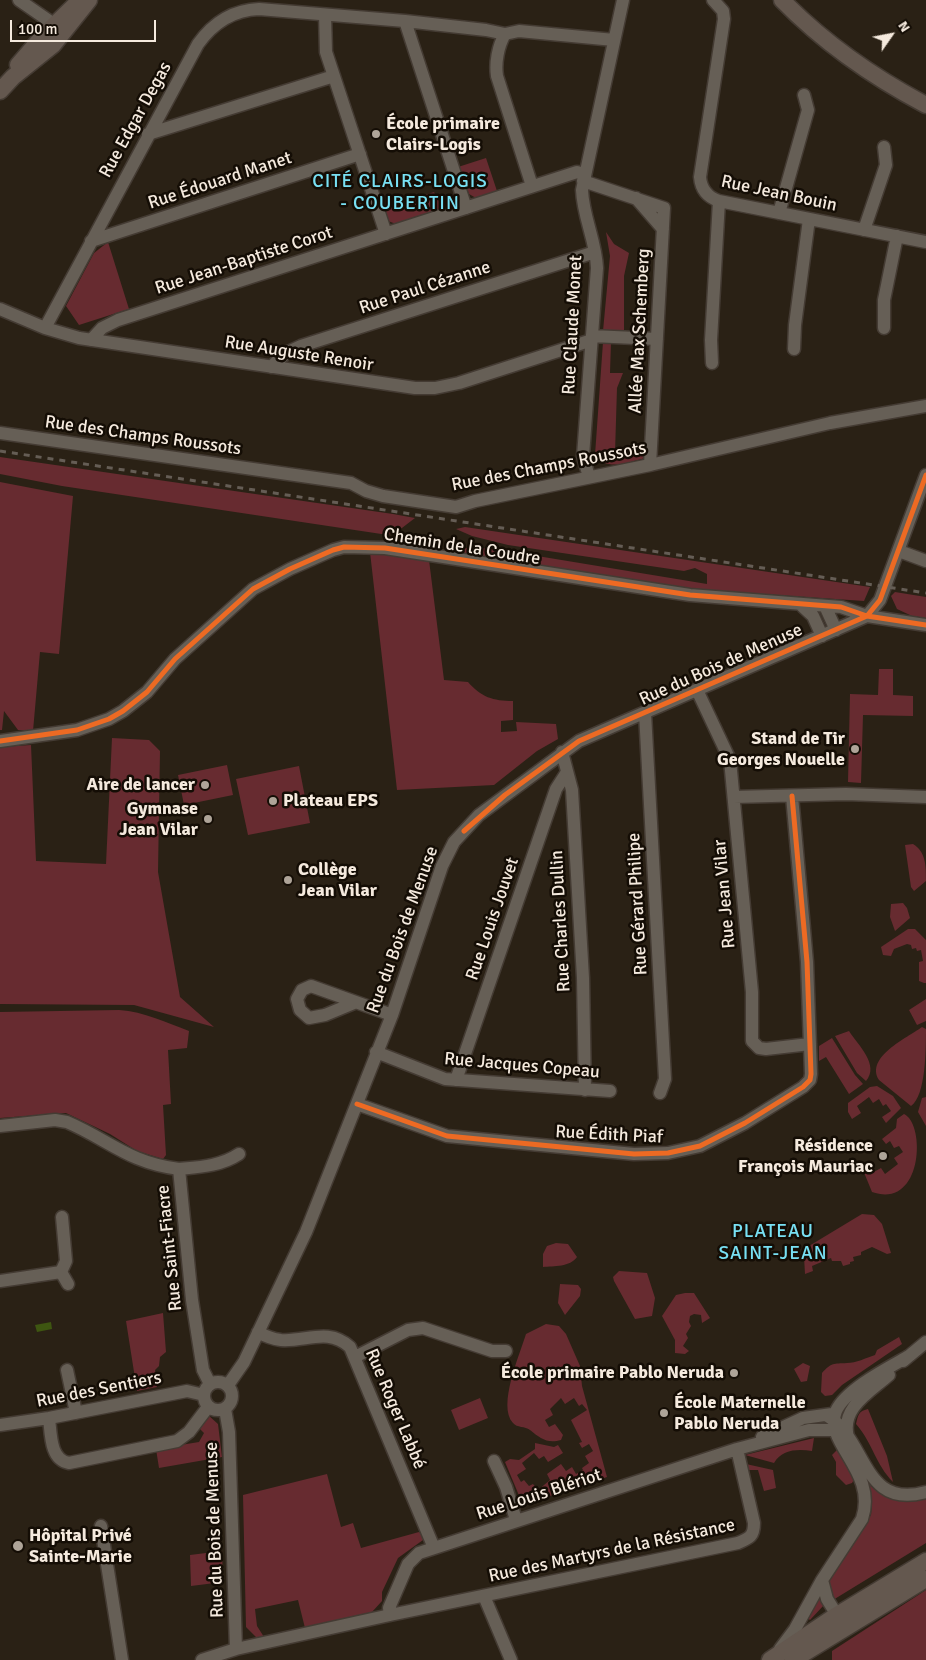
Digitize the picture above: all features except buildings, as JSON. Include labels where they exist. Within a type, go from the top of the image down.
[{"type":"main road","points":[[13,77],[17,66],[80,0]]},
{"type":"main road","points":[[0,91],[13,77],[53,45],[89,0]]},
{"type":"main road","points":[[782,0],[834,47],[885,82],[926,106]]},
{"type":"main road","points":[[793,1660],[842,1621],[926,1561]]},
{"type":"main road","points":[[769,1660],[926,1579]]},
{"type":"street","points":[[19,0],[55,25]]},
{"type":"street","name":"Rue Claude Monet","points":[[589,477],[583,456],[597,268],[596,252],[584,214],[584,177],[623,0]]},
{"type":"street","name":"Rue Jean Bouin","points":[[713,0],[723,11],[724,18],[700,177],[700,184],[707,195],[718,202],[926,242]]},
{"type":"street","name":"Rue Edgar Degas","points":[[45,328],[198,44],[212,27],[222,19],[246,10],[259,9],[486,30],[505,34],[519,31],[614,40]]},
{"type":"street","points":[[325,15],[324,42],[386,234]]},
{"type":"street","points":[[405,22],[466,208]]},
{"type":"street","points":[[505,34],[501,41],[496,69],[497,76],[532,186]]},
{"type":"street","points":[[148,134],[334,76]]},
{"type":"street","points":[[779,213],[808,110],[804,95]]},
{"type":"street","points":[[864,230],[886,165],[884,147]]},
{"type":"street","name":"Rue Édouard Manet","points":[[91,241],[360,154]]},
{"type":"street","name":"Rue Jean-Baptiste Corot","points":[[91,340],[102,328],[118,320],[577,172],[584,177]]},
{"type":"street","name":"Allée Max Schemberg","points":[[584,177],[636,198],[663,229],[650,465]]},
{"type":"street","points":[[712,363],[711,340],[718,202]]},
{"type":"street","points":[[794,349],[795,325],[809,219]]},
{"type":"street","points":[[884,328],[884,300],[897,236]]},
{"type":"street","name":"Rue Paul Cézanne","points":[[270,367],[286,353],[301,346],[596,252]]},
{"type":"street","name":"Rue Auguste Renoir","points":[[0,309],[45,328],[91,340],[408,388],[435,388],[459,383],[592,338]]},
{"type":"street","points":[[592,338],[657,339]]},
{"type":"street","name":"Rue des Champs Roussots","points":[[0,433],[351,483],[366,492],[383,496],[456,507],[475,500],[650,465],[786,433],[926,406]]},
{"type":"street","name":"Rue du Bois de Menuse","points":[[228,1385],[244,1362],[306,1232],[392,1015],[442,866],[454,842],[479,815],[579,741],[867,616],[880,600],[926,475]]},
{"type":"street","name":"Chemin de la Coudre","points":[[0,741],[86,728],[123,711],[147,692],[175,659],[254,589],[290,569],[344,547],[385,548],[690,595],[841,608],[867,616],[926,625]]},
{"type":"street","points":[[898,551],[926,561]]},
{"type":"street","points":[[800,605],[813,616],[822,636]]},
{"type":"street","points":[[825,606],[836,630]]},
{"type":"street","name":"Rue Jean Vilar","points":[[697,690],[728,752],[752,992],[752,1041],[759,1048],[766,1049],[810,1044]]},
{"type":"street","name":"Rue Gérard Philipe","points":[[645,713],[665,1079],[660,1093]]},
{"type":"street","name":"Rue Charles Dullin","points":[[562,752],[572,790],[582,968],[585,1090]]},
{"type":"street","name":"Rue Louis Jouvet","points":[[456,1080],[556,789],[566,772]]},
{"type":"street","points":[[734,797],[846,794],[926,797]]},
{"type":"street","name":"Rue Édith Piaf","points":[[357,1104],[448,1136],[634,1154],[668,1153],[714,1141],[802,1087],[810,1080],[810,1044],[807,962],[792,796]]},
{"type":"street","points":[[354,1003],[392,1015]]},
{"type":"street","name":"Rue Jacques Copeau","points":[[376,1052],[436,1077],[610,1091]]},
{"type":"street","points":[[0,1126],[55,1120],[67,1122],[130,1157],[145,1163],[179,1168]]},
{"type":"street","name":"Rue Saint-Fiacre","points":[[207,1389],[192,1300],[179,1168],[208,1166],[229,1160],[239,1154]]},
{"type":"street","points":[[61,1272],[66,1262],[62,1217]]},
{"type":"street","points":[[0,1281],[61,1272]]},
{"type":"street","points":[[61,1272],[68,1284]]},
{"type":"street","points":[[354,1356],[408,1330],[423,1328],[492,1351],[506,1351]]},
{"type":"street","name":"Rue Roger Labbé","points":[[258,1332],[280,1340],[327,1335],[343,1341],[354,1356],[434,1548]]},
{"type":"street","points":[[848,1438],[846,1429],[850,1411],[926,1342]]},
{"type":"street","points":[[833,1419],[859,1388],[909,1356]]},
{"type":"street","points":[[67,1370],[76,1413]]},
{"type":"street","points":[[48,1418],[56,1455],[63,1462],[68,1463],[177,1441],[189,1432],[208,1407],[207,1389],[220,1382],[228,1385],[233,1395],[232,1402],[224,1409],[218,1411],[208,1407]]},
{"type":"street","name":"Rue des Sentiers","points":[[0,1424],[48,1418],[207,1389]]},
{"type":"street","name":"Rue du Bois de Menuse","points":[[224,1409],[229,1432],[236,1649]]},
{"type":"street","points":[[833,1419],[880,1486],[898,1495],[926,1492]]},
{"type":"street","points":[[769,1660],[784,1645],[795,1629],[822,1580],[857,1528],[866,1508],[864,1486],[833,1419]]},
{"type":"street","name":"Rue Louis Blériot","points":[[390,1615],[389,1608],[408,1564],[419,1554],[516,1520],[738,1449],[809,1430],[833,1419]]},
{"type":"street","name":"Rue des Martyrs de la Résistance","points":[[202,1660],[236,1649],[390,1615],[738,1543],[750,1538],[754,1532],[754,1523],[738,1449]]},
{"type":"street","points":[[494,1462],[506,1487],[516,1520]]},
{"type":"street","points":[[101,1526],[122,1660]]},
{"type":"street","points":[[822,1580],[827,1600],[842,1621]]},
{"type":"street","points":[[484,1596],[511,1660]]},
{"type":"shaded area","points":[[486,158],[497,191],[476,198],[469,194],[458,167]]},
{"type":"shaded area","points":[[434,192],[443,209],[396,224],[388,221],[384,208]]},
{"type":"shaded area","points":[[606,232],[614,244],[629,253],[624,276],[624,332],[603,331],[610,256]]},
{"type":"shaded area","points":[[108,242],[129,309],[79,325],[66,306],[94,253]]},
{"type":"shaded area","points":[[603,342],[611,342],[610,373],[623,373],[617,388],[615,453],[646,455],[645,458],[612,464],[600,460],[595,455]]},
{"type":"shaded area","points":[[0,457],[415,518],[398,531],[388,535],[62,486],[0,474]]},
{"type":"shaded area","points":[[0,482],[73,496],[59,654],[40,652],[33,731],[18,730],[4,711],[2,730],[0,730]]},
{"type":"shaded area","points":[[465,527],[870,587],[864,601],[690,589],[452,551],[471,547],[501,550],[707,584],[707,574],[695,568],[684,571],[508,545],[472,536],[456,529]]},
{"type":"shaded area","points":[[370,552],[429,560],[444,680],[468,682],[483,695],[499,700],[513,701],[513,720],[501,721],[501,732],[517,731],[516,722],[556,724],[558,739],[537,751],[494,785],[397,790]]},
{"type":"shaded area","points":[[895,592],[926,597],[926,618],[912,616],[897,609],[891,596]]},
{"type":"shaded area","name":"Stand de Tir Georges Nouelle","points":[[879,669],[893,669],[893,695],[913,696],[913,716],[863,715],[861,783],[848,782],[850,694],[878,695]]},
{"type":"shaded area","points":[[112,738],[149,740],[160,751],[158,872],[180,997],[214,1027],[134,1005],[0,1004],[0,747],[31,745],[36,861],[106,864]]},
{"type":"shaded area","name":"Aire de lancer","points":[[227,765],[233,795],[184,805],[178,775]]},
{"type":"shaded area","name":"Plateau EPS","points":[[299,766],[310,823],[248,835],[236,779]]},
{"type":"shaded area","points":[[913,844],[923,855],[926,875],[926,881],[914,891],[911,887],[905,845]]},
{"type":"shaded area","points":[[903,903],[907,908],[910,918],[895,931],[890,917],[891,904]]},
{"type":"shaded area","points":[[908,929],[915,929],[926,940],[926,983],[919,981],[919,962],[923,961],[921,950],[912,949],[911,945],[907,944],[894,949],[891,956],[883,955],[881,947]]},
{"type":"shaded area","points":[[926,999],[926,1021],[917,1025],[909,1010]]},
{"type":"shaded area","points":[[119,1010],[146,1015],[189,1031],[187,1048],[168,1050],[171,1104],[163,1105],[166,1155],[163,1159],[137,1151],[110,1134],[66,1113],[0,1118],[0,1012]]},
{"type":"shaded area","points":[[922,1027],[926,1029],[924,1071],[920,1092],[916,1101],[911,1106],[879,1080],[876,1072],[882,1056]]},
{"type":"shaded area","points":[[849,1031],[869,1062],[871,1068],[870,1075],[866,1081],[857,1073],[835,1036]]},
{"type":"shaded area","points":[[832,1038],[855,1075],[863,1084],[849,1094],[826,1057],[819,1061],[819,1046]]},
{"type":"shaded area","points":[[877,1086],[893,1096],[901,1108],[886,1123],[882,1117],[891,1111],[886,1104],[883,1106],[879,1099],[873,1103],[869,1097],[857,1106],[861,1113],[852,1119],[848,1112],[848,1103],[870,1087]]},
{"type":"shaded area","points":[[926,1097],[926,1126],[918,1112],[922,1098]]},
{"type":"shaded area","points":[[904,1114],[911,1121],[917,1148],[915,1164],[910,1178],[902,1189],[889,1194],[872,1192],[863,1170],[868,1167],[872,1173],[881,1168],[885,1174],[898,1164],[894,1158],[903,1152],[899,1146],[894,1148],[890,1141],[886,1144],[882,1139],[896,1128],[897,1119]]},
{"type":"shaded area","points":[[862,1214],[874,1215],[882,1224],[891,1253],[887,1254],[872,1247],[861,1252],[861,1255],[853,1257],[854,1261],[850,1262],[850,1264],[843,1266],[841,1261],[832,1261],[831,1258],[812,1266],[813,1271],[805,1274],[804,1257],[809,1246]]},
{"type":"shaded area","points":[[556,1243],[568,1244],[577,1257],[570,1263],[543,1267],[543,1254],[547,1246]]},
{"type":"shaded area","points":[[619,1271],[647,1273],[655,1298],[652,1316],[635,1319],[614,1281],[613,1277]]},
{"type":"shaded area","points":[[560,1284],[578,1285],[581,1289],[580,1296],[565,1315],[558,1303]]},
{"type":"shaded area","points":[[694,1293],[710,1318],[702,1323],[701,1315],[694,1314],[690,1316],[689,1322],[691,1326],[686,1334],[688,1338],[683,1346],[689,1351],[685,1354],[675,1353],[675,1340],[662,1316],[676,1295]]},
{"type":"shaded area","points":[[163,1313],[166,1352],[160,1357],[159,1366],[155,1370],[157,1387],[137,1391],[126,1321]]},
{"type":"shaded area","points":[[51,1322],[52,1329],[37,1332],[35,1325]]},
{"type":"shaded area","points":[[546,1324],[559,1326],[566,1334],[580,1366],[582,1386],[607,1477],[523,1505],[505,1462],[510,1459],[519,1460],[535,1449],[535,1443],[554,1447],[558,1445],[563,1453],[548,1462],[544,1456],[539,1459],[534,1453],[522,1463],[526,1469],[517,1475],[521,1482],[524,1480],[529,1486],[533,1484],[538,1490],[550,1480],[547,1474],[561,1464],[566,1471],[572,1467],[576,1474],[583,1470],[582,1468],[589,1463],[585,1456],[593,1451],[589,1444],[582,1448],[579,1443],[582,1442],[571,1420],[587,1410],[582,1404],[579,1406],[574,1398],[565,1404],[561,1398],[550,1409],[553,1415],[545,1420],[549,1427],[555,1424],[563,1435],[561,1440],[544,1440],[528,1429],[515,1425],[509,1415],[507,1405],[508,1393],[526,1334]]},
{"type":"shaded area","points":[[899,1337],[902,1344],[842,1385],[832,1395],[825,1396],[821,1392],[822,1373],[828,1367],[854,1362],[875,1355],[877,1350]]},
{"type":"shaded area","points":[[803,1363],[810,1366],[807,1381],[801,1382],[794,1369]]},
{"type":"shaded area","points":[[480,1398],[488,1418],[459,1430],[451,1410]]},
{"type":"shaded area","points":[[868,1409],[887,1456],[893,1482],[882,1468],[856,1424],[860,1413]]},
{"type":"shaded area","points":[[208,1415],[218,1424],[222,1457],[159,1468],[156,1449],[199,1442],[204,1433],[199,1428]]},
{"type":"shaded area","points":[[814,1438],[812,1451],[791,1451],[781,1455],[774,1463],[745,1455]]},
{"type":"shaded area","points":[[837,1450],[855,1478],[852,1483],[846,1485],[836,1475],[836,1462],[832,1455]]},
{"type":"shaded area","points":[[746,1464],[773,1470],[776,1488],[764,1491],[758,1470],[747,1470]]},
{"type":"shaded area","points":[[327,1474],[341,1527],[353,1523],[361,1548],[419,1532],[423,1534],[423,1540],[398,1558],[382,1592],[382,1601],[372,1612],[305,1628],[298,1600],[255,1609],[257,1626],[264,1637],[257,1638],[246,1627],[243,1495]]},
{"type":"shaded area","points":[[868,1484],[895,1499],[908,1500],[926,1497],[926,1543],[833,1600],[828,1578],[871,1515],[872,1503]]},
{"type":"shaded area","points":[[222,1551],[223,1582],[191,1586],[190,1555]]},
{"type":"shaded area","points":[[926,1590],[926,1660],[832,1660],[832,1651]]},
{"type":"shaded area","points":[[819,1597],[824,1605],[810,1620],[806,1617]]},
{"type":"railway","points":[[0,451],[926,593]]},
{"type":"cycle path","points":[[464,831],[505,795],[579,741],[867,616],[880,600],[926,475]]},
{"type":"cycle path","points":[[0,741],[77,730],[109,719],[123,711],[147,692],[175,659],[253,589],[290,569],[344,547],[385,548],[690,595],[841,607],[867,616],[926,625]]},
{"type":"cycle path","points":[[357,1104],[447,1136],[634,1154],[668,1153],[700,1146],[745,1123],[803,1087],[810,1080],[811,1074],[807,962],[792,796]]},
{"type":"place","name":"École primaire Clairs-Logis","points":[[376,134]]},
{"type":"place","name":"Stand de Tir Georges Nouelle","points":[[855,749]]},
{"type":"place","name":"Aire de lancer","points":[[205,785]]},
{"type":"place","name":"Plateau EPS","points":[[273,801]]},
{"type":"place","name":"Gymnase Jean Vilar","points":[[208,819]]},
{"type":"place","name":"Collège Jean Vilar","points":[[288,880]]},
{"type":"place","name":"Résidence François Mauriac","points":[[883,1156]]},
{"type":"place","name":"École primaire Pablo Neruda","points":[[734,1373]]},
{"type":"place","name":"École Maternelle Pablo Neruda","points":[[664,1413]]},
{"type":"place","name":"Hôpital Privé Sainte-Marie","points":[[18,1546]]},
{"type":"district","name":"CITÉ CLAIRS-LOGIS - COUBERTIN","points":[[400,193]]},
{"type":"district","name":"PLATEAU SAINT-JEAN","points":[[773,1243]]}]
